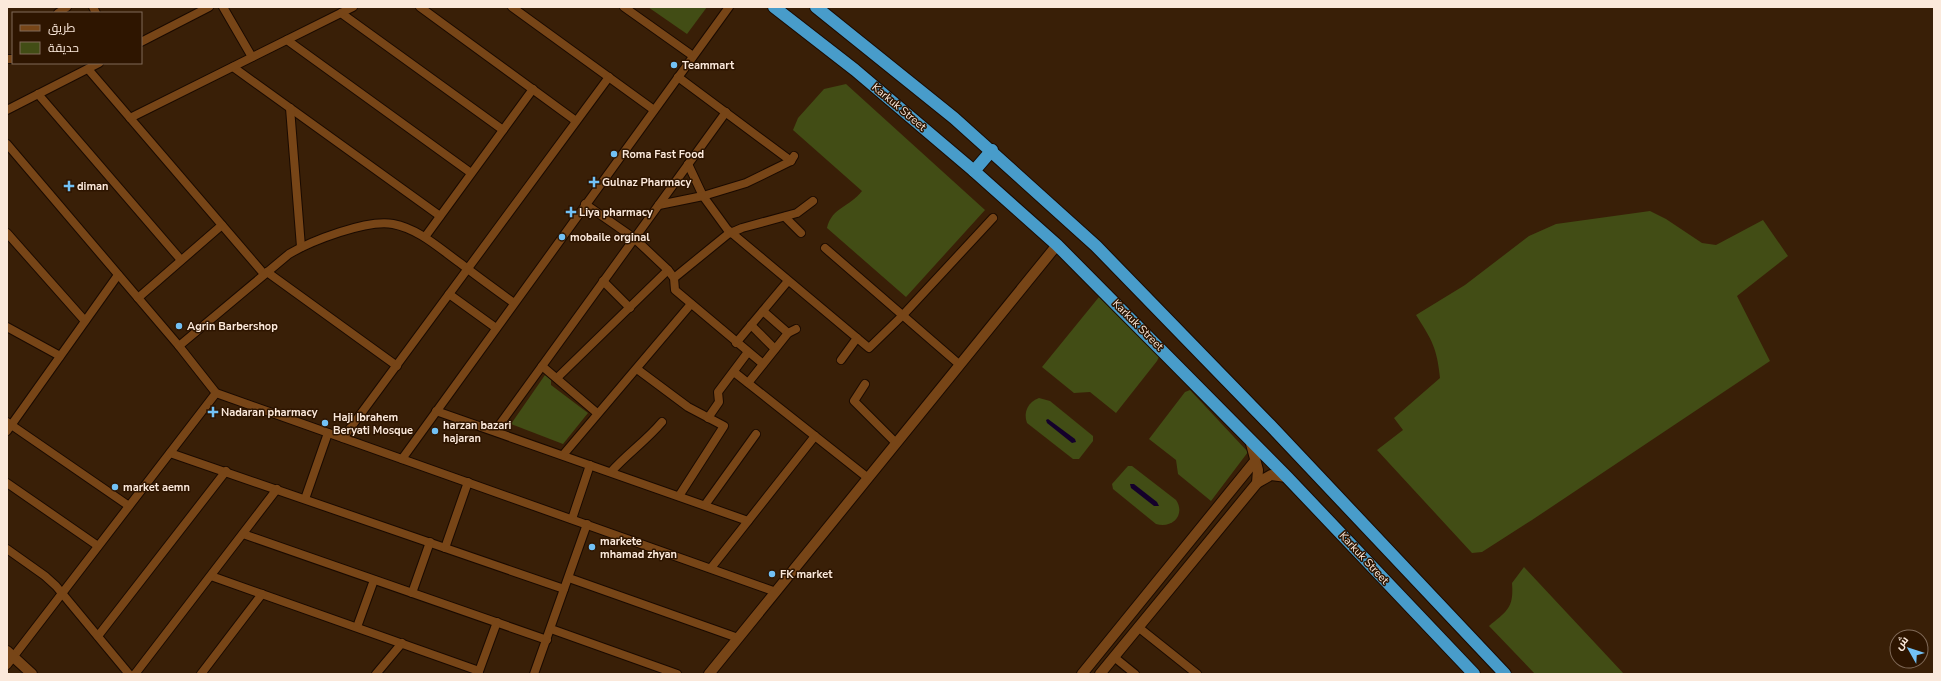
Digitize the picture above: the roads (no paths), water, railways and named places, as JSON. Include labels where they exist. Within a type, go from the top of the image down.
[{"type":"highway","name":"Karkuk Street","points":[[774,7],[855,70],[974,171],[1057,245],[1287,477],[1474,674]]},
{"type":"highway","name":"Karkuk Street","points":[[816,7],[992,150],[1096,246],[1270,425],[1505,674]]},
{"type":"highway","points":[[974,171],[992,150]]},
{"type":"street","points":[[142,41],[209,7]]},
{"type":"street","points":[[223,7],[252,57]]},
{"type":"street","points":[[130,118],[353,7]]},
{"type":"street","points":[[420,7],[576,121]]},
{"type":"street","points":[[512,7],[654,110]]},
{"type":"street","points":[[624,7],[694,56]]},
{"type":"street","points":[[402,459],[729,7]]},
{"type":"street","points":[[340,13],[503,130]]},
{"type":"street","points":[[287,40],[472,173]]},
{"type":"street","points":[[7,110],[97,64]]},
{"type":"street","points":[[233,67],[440,216]]},
{"type":"street","points":[[88,68],[222,225],[266,273],[397,366]]},
{"type":"street","points":[[343,438],[609,77]]},
{"type":"street","points":[[658,205],[703,196],[746,182],[793,158],[678,77]]},
{"type":"street","points":[[425,237],[533,89]]},
{"type":"street","points":[[38,94],[181,260]]},
{"type":"street","points":[[290,108],[301,247]]},
{"type":"street","points":[[495,431],[726,112]]},
{"type":"street","points":[[7,144],[179,346],[216,393],[776,592]]},
{"type":"street","points":[[688,164],[703,196],[731,232],[869,348],[903,315],[993,218]]},
{"type":"street","points":[[674,278],[714,243],[731,232],[757,223],[797,213],[813,201]]},
{"type":"street","points":[[585,204],[634,238],[668,270],[674,278],[675,290],[736,343],[763,364]]},
{"type":"street","points":[[785,217],[801,233]]},
{"type":"street","points":[[179,346],[279,262],[301,247],[351,229],[380,223],[391,223],[401,226],[425,237],[514,303]]},
{"type":"street","points":[[138,298],[222,225]]},
{"type":"street","points":[[7,233],[85,321]]},
{"type":"street","points":[[709,674],[1057,245]]},
{"type":"street","points":[[825,248],[960,365]]},
{"type":"street","points":[[557,378],[668,270]]},
{"type":"street","points":[[118,275],[9,426],[129,506]]},
{"type":"street","points":[[603,281],[630,308]]},
{"type":"street","points":[[736,343],[788,281]]},
{"type":"street","points":[[449,294],[496,328]]},
{"type":"street","points":[[563,455],[597,413],[638,369],[691,304]]},
{"type":"street","points":[[763,311],[788,332]]},
{"type":"street","points":[[751,325],[775,349]]},
{"type":"street","points":[[7,327],[60,356]]},
{"type":"street","points":[[748,383],[788,332],[796,329]]},
{"type":"street","points":[[841,360],[857,338]]},
{"type":"street","points":[[708,418],[719,402],[718,392],[748,352]]},
{"type":"street","points":[[542,366],[597,413]]},
{"type":"street","points":[[638,369],[688,407],[724,426],[679,496]]},
{"type":"street","points":[[734,372],[868,478]]},
{"type":"street","points":[[865,384],[854,401],[896,443]]},
{"type":"street","points":[[7,665],[10,654],[62,593],[216,393]]},
{"type":"street","points":[[436,411],[748,521]]},
{"type":"street","points":[[611,472],[626,456],[646,440],[662,422]]},
{"type":"street","points":[[305,499],[328,433]]},
{"type":"street","points":[[705,505],[756,434]]},
{"type":"street","points":[[711,568],[815,436]]},
{"type":"street","points":[[1250,440],[1258,474],[1257,483]]},
{"type":"street","points":[[170,453],[564,589]]},
{"type":"street","points":[[1088,672],[1255,461]]},
{"type":"street","points":[[572,519],[590,465]]},
{"type":"street","points":[[98,636],[226,472]]},
{"type":"street","points":[[1100,674],[1257,483],[1271,475],[1287,477]]},
{"type":"street","points":[[445,548],[468,482]]},
{"type":"street","points":[[7,483],[98,546]]},
{"type":"street","points":[[135,674],[277,489]]},
{"type":"street","points":[[534,674],[587,524]]},
{"type":"street","points":[[243,534],[547,640]]},
{"type":"street","points":[[412,593],[430,542]]},
{"type":"street","points":[[7,549],[45,576],[62,593],[129,674]]},
{"type":"street","points":[[211,576],[402,643],[479,673],[497,622]]},
{"type":"street","points":[[569,578],[738,638]]},
{"type":"street","points":[[357,627],[374,580]]},
{"type":"street","points":[[203,673],[262,594]]},
{"type":"street","points":[[1138,627],[1197,674]]},
{"type":"street","points":[[550,629],[678,674]]},
{"type":"street","points":[[376,674],[402,643]]},
{"type":"street","points":[[10,654],[32,674]]},
{"type":"street","points":[[1114,657],[1135,674]]},
{"type":"place","name":"Teammart","points":[[674,65]]},
{"type":"place","name":"Roma Fast Food","points":[[614,154]]},
{"type":"place","name":"Gulnaz Pharmacy","points":[[594,182]]},
{"type":"place","name":"diman","points":[[69,186]]},
{"type":"place","name":"Liya pharmacy","points":[[571,212]]},
{"type":"place","name":"mobaile orginal","points":[[562,237]]},
{"type":"place","name":"Agrin Barbershop","points":[[179,326]]},
{"type":"place","name":"Nadaran pharmacy","points":[[213,412]]},
{"type":"place","name":"Haji Ibrahem Beryati Mosque","points":[[325,423]]},
{"type":"place","name":"harzan bazari hajaran","points":[[435,431]]},
{"type":"place","name":"market aemn","points":[[115,487]]},
{"type":"place","name":"markete mhamad zhyan","points":[[592,547]]},
{"type":"place","name":"FK market","points":[[772,574]]}]
